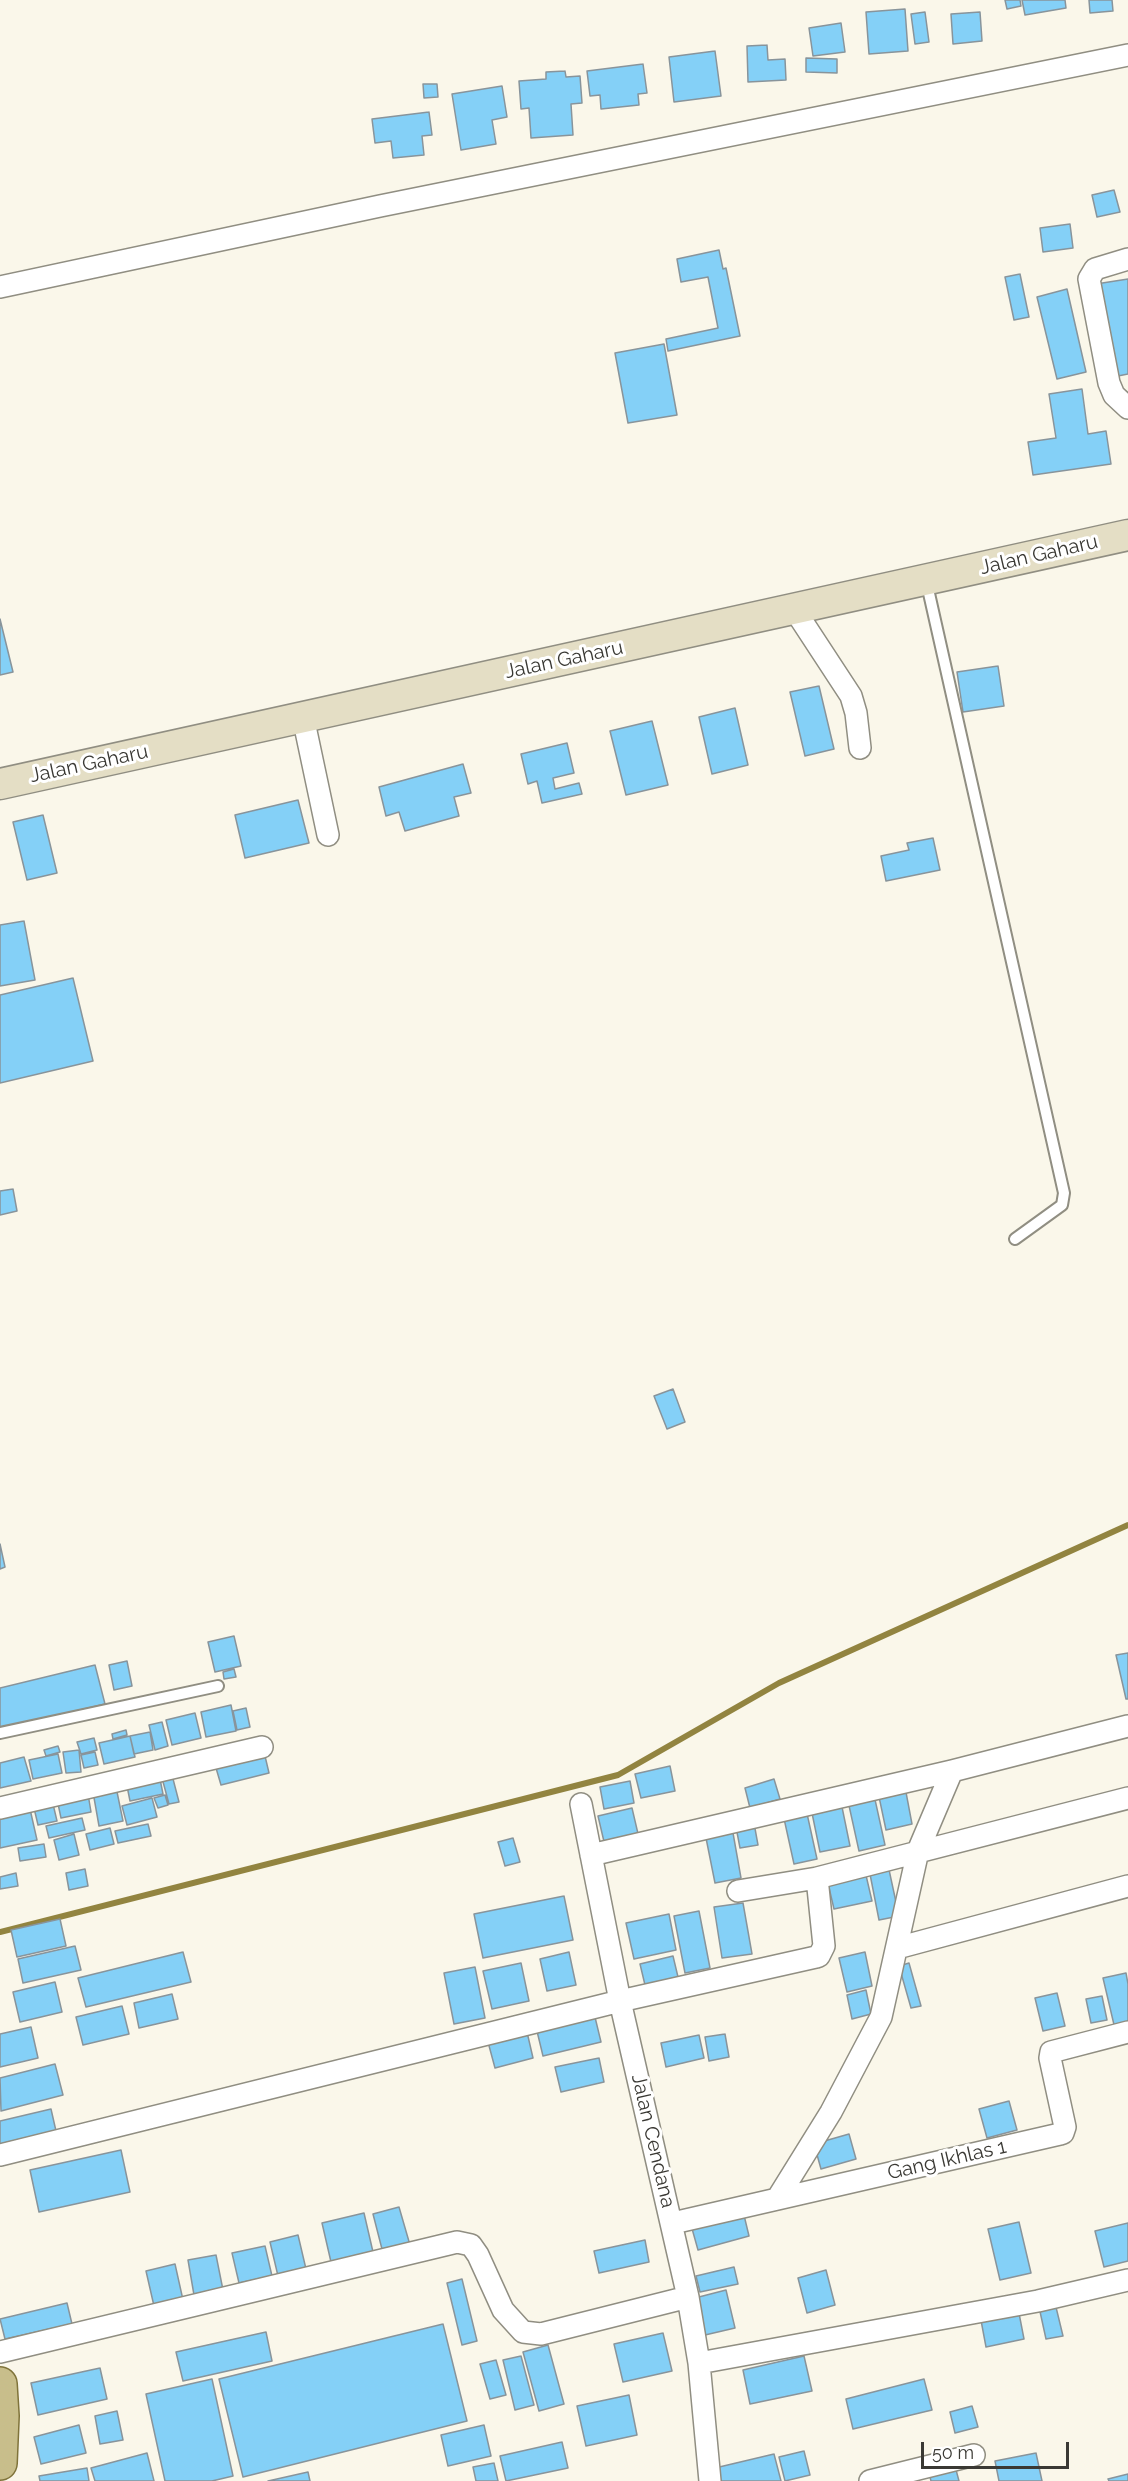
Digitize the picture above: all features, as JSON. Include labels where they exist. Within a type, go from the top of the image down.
[{"type":"main road","points":[[0,2384],[2,2416],[0,2463]]},
{"type":"street","points":[[0,287],[380,206],[1128,55]]},
{"type":"street","points":[[1128,259],[1092,271],[1089,279],[1109,383],[1114,395],[1128,408]]},
{"type":"street","name":"Jalan Gaharu","points":[[0,784],[1128,535]]},
{"type":"street","points":[[794,609],[851,696],[861,748]]},
{"type":"street","points":[[303,717],[328,835]]},
{"type":"street","points":[[591,1855],[952,1771],[1128,1726]]},
{"type":"street","points":[[0,1808],[262,1747]]},
{"type":"street","points":[[777,2199],[831,2112],[880,2017],[918,1851],[952,1771]]},
{"type":"street","points":[[738,1891],[817,1878],[1128,1798]]},
{"type":"street","name":"Jalan Cendana","points":[[581,1804],[620,2001],[688,2297],[699,2363],[710,2481]]},
{"type":"street","points":[[0,2155],[620,2001],[819,1956],[824,1946],[817,1878]]},
{"type":"street","points":[[897,1948],[1128,1886]]},
{"type":"street","name":"Gang Ikhlas 1","points":[[672,2223],[1063,2133],[1065,2127],[1050,2058],[1051,2052],[1128,2032]]},
{"type":"street","points":[[0,2352],[457,2242],[471,2245],[478,2255],[503,2310],[523,2332],[541,2334],[688,2297]]},
{"type":"street","points":[[699,2363],[1038,2301],[1128,2280]]},
{"type":"street","points":[[870,2481],[974,2455]]},
{"type":"lane","points":[[926,580],[1064,1193],[1062,1205],[1015,1239]]},
{"type":"lane","points":[[0,1733],[218,1686]]},
{"type":"building","points":[[1005,0],[1020,0],[1021,6],[1007,9]]},
{"type":"building","points":[[1022,0],[1065,0],[1066,8],[1025,15]]},
{"type":"building","points":[[1089,0],[1112,0],[1113,11],[1090,13]]},
{"type":"building","points":[[905,9],[908,51],[869,54],[866,12]]},
{"type":"building","points":[[925,12],[929,42],[915,44],[911,14]]},
{"type":"building","points":[[980,12],[982,41],[953,44],[951,14]]},
{"type":"building","points":[[841,23],[845,52],[813,56],[809,28]]},
{"type":"building","points":[[767,45],[768,60],[785,59],[786,80],[748,82],[747,46]]},
{"type":"building","points":[[715,51],[721,96],[674,102],[669,57]]},
{"type":"building","points":[[806,58],[837,59],[837,73],[806,72]]},
{"type":"building","points":[[643,64],[647,93],[638,94],[639,105],[601,109],[600,95],[590,96],[587,71]]},
{"type":"building","points":[[565,71],[566,77],[580,76],[582,103],[571,104],[573,135],[531,138],[529,108],[521,109],[519,81],[546,79],[546,72]]},
{"type":"building","points":[[423,84],[437,84],[438,97],[424,98]]},
{"type":"building","points":[[502,86],[507,117],[492,120],[496,144],[461,150],[452,94]]},
{"type":"building","points":[[429,112],[432,135],[422,136],[424,155],[393,158],[391,141],[375,143],[372,119]]},
{"type":"building","points":[[1114,190],[1120,212],[1097,217],[1092,195]]},
{"type":"building","points":[[1070,224],[1073,248],[1043,252],[1040,228]]},
{"type":"building","points":[[719,250],[723,269],[726,268],[740,336],[668,351],[666,339],[718,328],[708,277],[681,282],[677,259]]},
{"type":"building","points":[[1020,274],[1029,317],[1014,320],[1005,277]]},
{"type":"building","points":[[1128,279],[1128,374],[1113,377],[1096,284]]},
{"type":"building","points":[[1067,289],[1086,372],[1057,379],[1037,297]]},
{"type":"building","points":[[664,344],[677,415],[628,423],[615,353]]},
{"type":"building","points":[[1082,389],[1088,434],[1106,431],[1111,464],[1033,475],[1028,442],[1056,438],[1049,394]]},
{"type":"building","points":[[0,619],[13,672],[0,675]]},
{"type":"building","points":[[998,666],[1004,706],[963,712],[957,672]]},
{"type":"building","points":[[819,686],[834,749],[805,756],[790,692]]},
{"type":"building","points":[[735,708],[748,765],[712,774],[699,717]]},
{"type":"building","points":[[652,721],[668,785],[626,795],[610,731]]},
{"type":"building","points":[[567,743],[574,773],[553,778],[555,789],[579,783],[582,794],[542,803],[537,781],[528,784],[521,754]]},
{"type":"building","points":[[463,764],[471,793],[454,797],[459,816],[405,831],[399,812],[386,816],[379,787]]},
{"type":"building","points":[[298,800],[309,843],[245,858],[235,815]]},
{"type":"building","points":[[43,815],[57,873],[27,880],[13,822]]},
{"type":"building","points":[[933,838],[940,870],[886,881],[881,856],[909,850],[907,843]]},
{"type":"building","points":[[24,921],[35,980],[0,986],[0,925]]},
{"type":"building","points":[[73,978],[93,1061],[0,1083],[0,995]]},
{"type":"building","points":[[13,1189],[17,1211],[0,1215],[0,1191]]},
{"type":"building","points":[[673,1389],[685,1422],[667,1429],[654,1396]]},
{"type":"building","points":[[0,1544],[5,1567],[0,1569]]},
{"type":"building","points":[[234,1636],[241,1666],[215,1672],[208,1642]]},
{"type":"building","points":[[1128,1653],[1128,1699],[1126,1699],[1116,1655]]},
{"type":"building","points":[[127,1661],[132,1686],[114,1690],[109,1665]]},
{"type":"building","points":[[95,1665],[105,1704],[0,1729],[0,1688]]},
{"type":"building","points":[[234,1669],[236,1677],[224,1679],[223,1672]]},
{"type":"building","points":[[231,1705],[236,1731],[206,1737],[201,1712]]},
{"type":"building","points":[[246,1708],[250,1727],[237,1730],[233,1711]]},
{"type":"building","points":[[195,1713],[201,1738],[172,1745],[166,1720]]},
{"type":"building","points":[[162,1722],[168,1746],[155,1750],[149,1725]]},
{"type":"building","points":[[126,1730],[127,1735],[113,1739],[112,1734]]},
{"type":"building","points":[[150,1732],[153,1750],[134,1754],[130,1736]]},
{"type":"building","points":[[130,1736],[135,1757],[104,1764],[99,1743]]},
{"type":"building","points":[[94,1738],[97,1750],[81,1754],[77,1742]]},
{"type":"building","points":[[58,1746],[60,1752],[46,1756],[44,1750]]},
{"type":"building","points":[[79,1750],[81,1772],[66,1773],[63,1752]]},
{"type":"building","points":[[95,1752],[98,1765],[84,1768],[81,1755]]},
{"type":"building","points":[[58,1754],[62,1773],[33,1779],[29,1760]]},
{"type":"building","points":[[265,1756],[269,1773],[221,1785],[216,1768]]},
{"type":"building","points":[[24,1757],[31,1781],[0,1788],[0,1763]]},
{"type":"building","points":[[670,1766],[675,1791],[641,1798],[635,1774]]},
{"type":"building","points":[[172,1775],[179,1802],[169,1804],[162,1778]]},
{"type":"building","points":[[160,1779],[163,1794],[130,1801],[127,1786]]},
{"type":"building","points":[[774,1779],[780,1799],[750,1808],[745,1788]]},
{"type":"building","points":[[630,1781],[634,1803],[604,1809],[600,1787]]},
{"type":"building","points":[[116,1787],[123,1821],[99,1826],[93,1792]]},
{"type":"building","points":[[905,1787],[912,1824],[886,1830],[878,1792]]},
{"type":"building","points":[[88,1794],[91,1812],[61,1818],[57,1799]]},
{"type":"building","points":[[165,1795],[168,1805],[158,1808],[154,1798]]},
{"type":"building","points":[[874,1795],[885,1845],[859,1851],[848,1801]]},
{"type":"building","points":[[152,1798],[157,1817],[127,1825],[122,1806]]},
{"type":"building","points":[[53,1804],[57,1821],[38,1825],[34,1808]]},
{"type":"building","points":[[842,1807],[850,1846],[820,1852],[812,1813]]},
{"type":"building","points":[[632,1808],[639,1838],[605,1846],[598,1816]]},
{"type":"building","points":[[30,1809],[37,1840],[0,1848],[0,1816]]},
{"type":"building","points":[[806,1809],[817,1859],[794,1864],[783,1814]]},
{"type":"building","points":[[82,1818],[85,1830],[49,1838],[46,1826]]},
{"type":"building","points":[[754,1823],[758,1845],[740,1848],[736,1827]]},
{"type":"building","points":[[148,1824],[151,1836],[118,1843],[115,1831]]},
{"type":"building","points":[[110,1828],[114,1844],[90,1850],[86,1834]]},
{"type":"building","points":[[733,1833],[741,1878],[715,1883],[706,1838]]},
{"type":"building","points":[[74,1834],[79,1855],[59,1860],[54,1840]]},
{"type":"building","points":[[513,1838],[520,1862],[505,1866],[498,1842]]},
{"type":"building","points":[[44,1844],[46,1857],[20,1861],[18,1848]]},
{"type":"building","points":[[888,1865],[899,1916],[879,1920],[869,1869]]},
{"type":"building","points":[[85,1869],[88,1886],[69,1890],[66,1873]]},
{"type":"building","points":[[865,1871],[872,1901],[834,1909],[827,1879]]},
{"type":"building","points":[[16,1873],[18,1886],[0,1889],[0,1877]]},
{"type":"building","points":[[564,1896],[573,1940],[483,1958],[474,1914]]},
{"type":"building","points":[[743,1903],[752,1954],[722,1958],[714,1907]]},
{"type":"building","points":[[699,1911],[710,1968],[685,1973],[674,1916]]},
{"type":"building","points":[[669,1914],[676,1950],[634,1959],[626,1923]]},
{"type":"building","points":[[60,1919],[66,1946],[17,1957],[11,1930]]},
{"type":"building","points":[[75,1946],[81,1970],[23,1983],[18,1959]]},
{"type":"building","points":[[183,1952],[191,1982],[86,2007],[78,1978]]},
{"type":"building","points":[[569,1952],[576,1985],[547,1991],[540,1959]]},
{"type":"building","points":[[865,1952],[872,1986],[847,1992],[839,1958]]},
{"type":"building","points":[[673,1956],[678,1977],[645,1985],[640,1964]]},
{"type":"building","points":[[521,1963],[529,2001],[492,2009],[483,1971]]},
{"type":"building","points":[[909,1963],[921,2006],[911,2008],[899,1966]]},
{"type":"building","points":[[475,1967],[485,2018],[454,2024],[444,1973]]},
{"type":"building","points":[[1126,1973],[1128,2025],[1115,2029],[1103,1978]]},
{"type":"building","points":[[55,1982],[62,2012],[20,2022],[13,1992]]},
{"type":"building","points":[[866,1990],[871,2014],[852,2019],[847,1995]]},
{"type":"building","points":[[1057,1993],[1065,2026],[1043,2031],[1035,1998]]},
{"type":"building","points":[[172,1994],[178,2019],[139,2028],[134,2003]]},
{"type":"building","points":[[1102,1996],[1107,2020],[1091,2023],[1086,1999]]},
{"type":"building","points":[[122,2006],[129,2034],[83,2045],[76,2017]]},
{"type":"building","points":[[594,2013],[601,2042],[543,2056],[536,2027]]},
{"type":"building","points":[[31,2027],[38,2058],[0,2067],[0,2034]]},
{"type":"building","points":[[527,2032],[533,2058],[495,2068],[488,2042]]},
{"type":"building","points":[[725,2034],[729,2057],[709,2061],[705,2037]]},
{"type":"building","points":[[699,2035],[704,2058],[666,2067],[661,2043]]},
{"type":"building","points":[[599,2058],[604,2082],[561,2092],[555,2067]]},
{"type":"building","points":[[55,2064],[63,2095],[1,2111],[0,2078]]},
{"type":"building","points":[[1009,2101],[1017,2130],[987,2138],[979,2109]]},
{"type":"building","points":[[51,2109],[56,2131],[0,2144],[0,2121]]},
{"type":"building","points":[[849,2134],[856,2159],[821,2169],[814,2144]]},
{"type":"building","points":[[121,2150],[130,2192],[39,2212],[30,2170]]},
{"type":"building","points":[[399,2207],[410,2245],[383,2253],[373,2214]]},
{"type":"building","points":[[743,2211],[749,2236],[698,2250],[691,2225]]},
{"type":"building","points":[[364,2213],[373,2252],[331,2262],[322,2223]]},
{"type":"building","points":[[1019,2222],[1031,2273],[1000,2280],[988,2229]]},
{"type":"building","points":[[1128,2223],[1128,2261],[1104,2267],[1095,2231]]},
{"type":"building","points":[[298,2235],[306,2269],[278,2276],[270,2242]]},
{"type":"building","points":[[645,2240],[649,2262],[599,2273],[594,2251]]},
{"type":"building","points":[[265,2246],[272,2276],[239,2283],[232,2253]]},
{"type":"building","points":[[216,2255],[223,2290],[194,2295],[188,2260]]},
{"type":"building","points":[[175,2264],[183,2300],[154,2306],[146,2271]]},
{"type":"building","points":[[734,2267],[738,2284],[700,2292],[696,2276]]},
{"type":"building","points":[[826,2270],[835,2305],[807,2313],[798,2278]]},
{"type":"building","points":[[462,2279],[477,2341],[462,2345],[447,2283]]},
{"type":"building","points":[[726,2290],[735,2328],[705,2335],[695,2298]]},
{"type":"building","points":[[67,2303],[72,2324],[5,2339],[0,2319]]},
{"type":"building","points":[[1055,2303],[1063,2336],[1046,2339],[1039,2307]]},
{"type":"building","points":[[1018,2308],[1024,2339],[986,2347],[980,2315]]},
{"type":"building","points":[[443,2324],[467,2421],[243,2477],[219,2379]]},
{"type":"building","points":[[266,2332],[272,2361],[183,2381],[176,2352]]},
{"type":"building","points":[[663,2333],[672,2371],[623,2382],[614,2344]]},
{"type":"building","points":[[548,2345],[564,2404],[539,2411],[523,2352]]},
{"type":"building","points":[[521,2356],[534,2405],[515,2410],[503,2360]]},
{"type":"building","points":[[804,2356],[812,2391],[750,2404],[743,2370]]},
{"type":"building","points":[[496,2360],[506,2395],[490,2399],[480,2364]]},
{"type":"building","points":[[100,2368],[107,2399],[38,2415],[31,2383]]},
{"type":"building","points":[[212,2379],[233,2476],[212,2481],[165,2481],[146,2394]]},
{"type":"building","points":[[924,2379],[932,2410],[853,2429],[846,2399]]},
{"type":"building","points":[[629,2395],[637,2435],[586,2446],[577,2406]]},
{"type":"building","points":[[972,2406],[978,2427],[955,2433],[950,2412]]},
{"type":"building","points":[[117,2411],[123,2440],[100,2444],[95,2416]]},
{"type":"building","points":[[79,2425],[86,2453],[41,2464],[34,2437]]},
{"type":"building","points":[[484,2425],[491,2456],[448,2466],[441,2435]]},
{"type":"building","points":[[562,2442],[568,2468],[506,2481],[500,2456]]},
{"type":"building","points":[[804,2451],[810,2475],[785,2481],[779,2457]]},
{"type":"building","points":[[147,2453],[154,2481],[95,2481],[91,2468]]},
{"type":"building","points":[[1036,2453],[1042,2481],[999,2481],[995,2461]]},
{"type":"building","points":[[774,2454],[781,2481],[718,2481],[715,2468]]},
{"type":"building","points":[[494,2463],[498,2481],[476,2481],[473,2467]]},
{"type":"building","points":[[955,2466],[959,2481],[931,2481],[929,2473]]},
{"type":"building","points":[[87,2468],[89,2481],[40,2481],[39,2476]]},
{"type":"building","points":[[308,2472],[310,2481],[268,2481]]},
{"type":"building","points":[[1128,2474],[1128,2481],[1109,2481],[1108,2479]]},
{"type":"waterway","points":[[0,1932],[618,1775],[779,1683],[1128,1525]]}]
